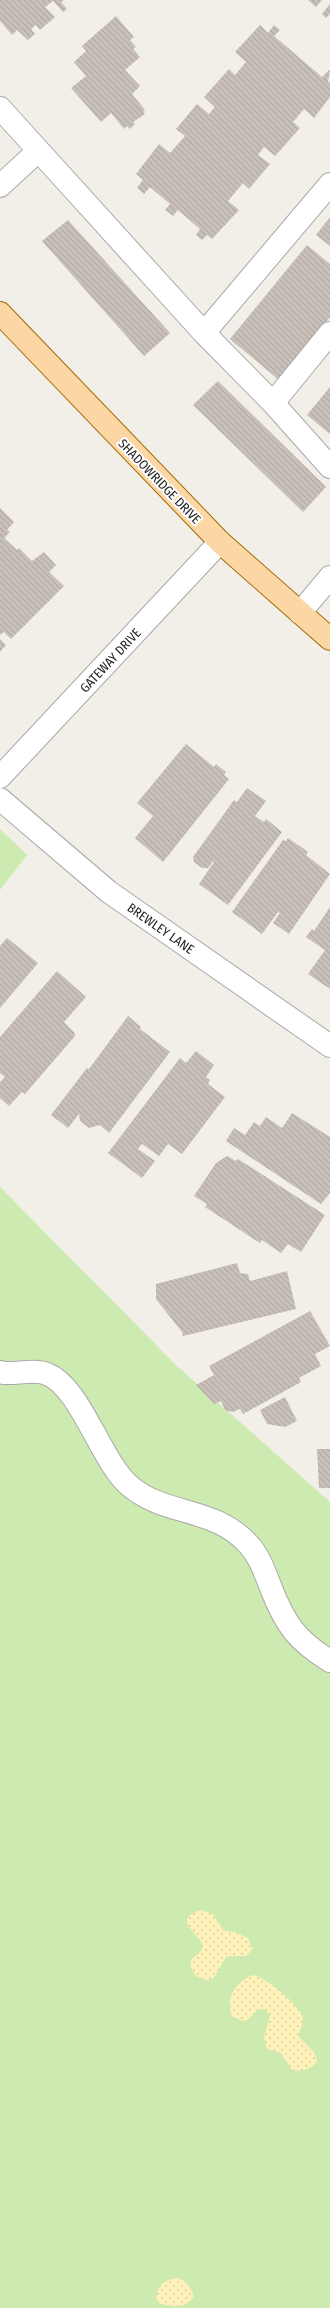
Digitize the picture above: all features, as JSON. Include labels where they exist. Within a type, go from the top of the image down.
[{"type":"main road","name":"SHADOWRIDGE DRIVE","points":[[0,313],[220,542],[330,639]]},
{"type":"street","points":[[0,108],[204,333],[273,403],[330,467]]},
{"type":"street","points":[[0,186],[38,151]]},
{"type":"street","points":[[204,333],[330,184]]},
{"type":"street","points":[[273,403],[330,333]]},
{"type":"street","name":"GATEWAY DRIVE","points":[[0,777],[220,542]]},
{"type":"street","points":[[300,613],[330,577]]},
{"type":"street","name":"BREWLEY LANE","points":[[0,799],[109,892],[330,1046]]},
{"type":"street","points":[[0,1372],[4,1374],[46,1373],[58,1380],[92,1427],[105,1452],[130,1486],[156,1501],[208,1516],[226,1525],[240,1535],[258,1556],[288,1626],[306,1646],[330,1661]]},
{"type":"green space","points":[[0,829],[27,855],[0,890]]},
{"type":"green space","points":[[0,1187],[178,1367],[330,1502],[330,2308],[0,2308]]},
{"type":"sand","points":[[200,1910],[213,1914],[224,1931],[235,1932],[248,1938],[253,1949],[246,1956],[228,1956],[216,1975],[209,1980],[196,1976],[190,1965],[192,1959],[201,1951],[203,1946],[201,1941],[187,1923],[188,1918],[192,1914]]},
{"type":"sand","points":[[253,1975],[274,1986],[290,2000],[301,2013],[303,2021],[299,2036],[313,2051],[317,2059],[308,2069],[302,2071],[292,2070],[281,2053],[267,2049],[264,2037],[270,2016],[265,2009],[257,2010],[248,2020],[243,2021],[232,2016],[230,2003],[234,1991],[242,1981]]},
{"type":"sand","points":[[178,2278],[184,2281],[192,2290],[194,2297],[191,2301],[179,2306],[170,2306],[159,2303],[156,2298],[160,2286],[169,2280]]},
{"type":"building","points":[[0,0],[64,0],[61,2],[67,9],[63,12],[53,1],[45,7],[55,17],[40,30],[36,25],[31,29],[35,34],[28,40],[17,30],[12,35],[0,21]]},
{"type":"building","points":[[308,0],[322,0],[316,7]]},
{"type":"building","points":[[330,4],[330,14],[326,18],[322,14]]},
{"type":"building","points":[[116,16],[134,37],[130,40],[136,47],[133,49],[140,57],[125,70],[140,86],[132,94],[145,110],[143,112],[145,114],[133,122],[135,124],[130,129],[127,126],[124,129],[111,113],[101,122],[71,88],[86,76],[74,62],[86,51],[82,46]]},
{"type":"building","points":[[260,25],[268,33],[274,25],[280,30],[274,36],[322,77],[329,70],[330,71],[328,82],[330,83],[330,97],[314,118],[304,109],[293,122],[300,128],[275,156],[264,147],[258,155],[270,164],[249,189],[243,183],[228,201],[239,210],[212,239],[207,235],[202,240],[196,235],[200,229],[178,210],[173,216],[165,210],[170,204],[150,187],[144,194],[137,188],[143,180],[136,174],[159,144],[170,153],[185,136],[176,129],[197,104],[209,114],[215,107],[204,97],[229,69],[235,75],[246,62],[235,52]]},
{"type":"building","points":[[330,217],[330,246],[316,235]]},
{"type":"building","points":[[68,220],[170,333],[144,356],[42,241]]},
{"type":"building","points":[[307,245],[330,264],[330,317],[279,380],[230,339]]},
{"type":"building","points":[[218,381],[326,487],[303,512],[193,405]]},
{"type":"building","points":[[330,387],[330,434],[307,415]]},
{"type":"building","points":[[0,508],[14,522],[7,530],[10,532],[4,538],[17,550],[19,548],[32,561],[44,552],[56,565],[49,572],[64,586],[11,639],[4,632],[0,635]]},
{"type":"building","points":[[0,639],[6,645],[0,652]]},
{"type":"building","points":[[186,744],[214,767],[216,764],[226,772],[224,775],[229,779],[163,862],[135,838],[153,816],[137,803]]},
{"type":"building","points":[[247,788],[266,801],[255,816],[264,822],[266,819],[282,832],[228,905],[199,884],[214,862],[213,861],[208,868],[202,868],[194,862],[193,857],[234,800],[237,802]]},
{"type":"building","points":[[288,838],[308,852],[306,855],[330,874],[289,934],[273,923],[280,913],[278,912],[262,934],[232,912],[283,840],[286,841]]},
{"type":"building","points":[[330,907],[330,989],[308,974],[325,950],[306,937],[312,929],[314,931]]},
{"type":"building","points":[[7,938],[38,963],[0,1008],[0,946]]},
{"type":"building","points":[[57,971],[86,997],[64,1022],[74,1032],[75,1036],[25,1094],[22,1092],[9,1106],[0,1098],[0,1082],[5,1077],[0,1073],[0,1037]]},
{"type":"building","points":[[128,1016],[141,1027],[140,1029],[170,1052],[109,1133],[100,1125],[89,1128],[80,1121],[79,1114],[68,1128],[51,1115],[87,1068],[89,1069]]},
{"type":"building","points":[[196,1051],[214,1065],[206,1077],[210,1080],[208,1084],[225,1097],[182,1154],[168,1144],[159,1156],[142,1144],[138,1149],[155,1161],[142,1178],[108,1153],[180,1058],[186,1063]]},
{"type":"building","points":[[292,1113],[330,1137],[330,1193],[321,1204],[226,1141],[234,1128],[245,1135],[254,1122],[260,1126],[266,1117],[282,1128]]},
{"type":"building","points":[[227,1156],[236,1161],[238,1159],[325,1215],[301,1252],[288,1244],[281,1253],[262,1240],[260,1243],[205,1207],[207,1204],[194,1196],[216,1163]]},
{"type":"building","points":[[237,1263],[240,1273],[248,1274],[250,1281],[287,1271],[296,1309],[183,1336],[182,1332],[156,1299],[156,1284]]},
{"type":"building","points":[[310,1311],[330,1346],[315,1354],[321,1366],[299,1378],[301,1382],[243,1414],[240,1409],[233,1412],[225,1410],[221,1401],[214,1404],[196,1385],[214,1375],[209,1366]]},
{"type":"building","points":[[285,1397],[297,1421],[285,1427],[267,1424],[260,1410]]},
{"type":"building","points":[[317,1449],[330,1449],[330,1488],[319,1488]]}]
